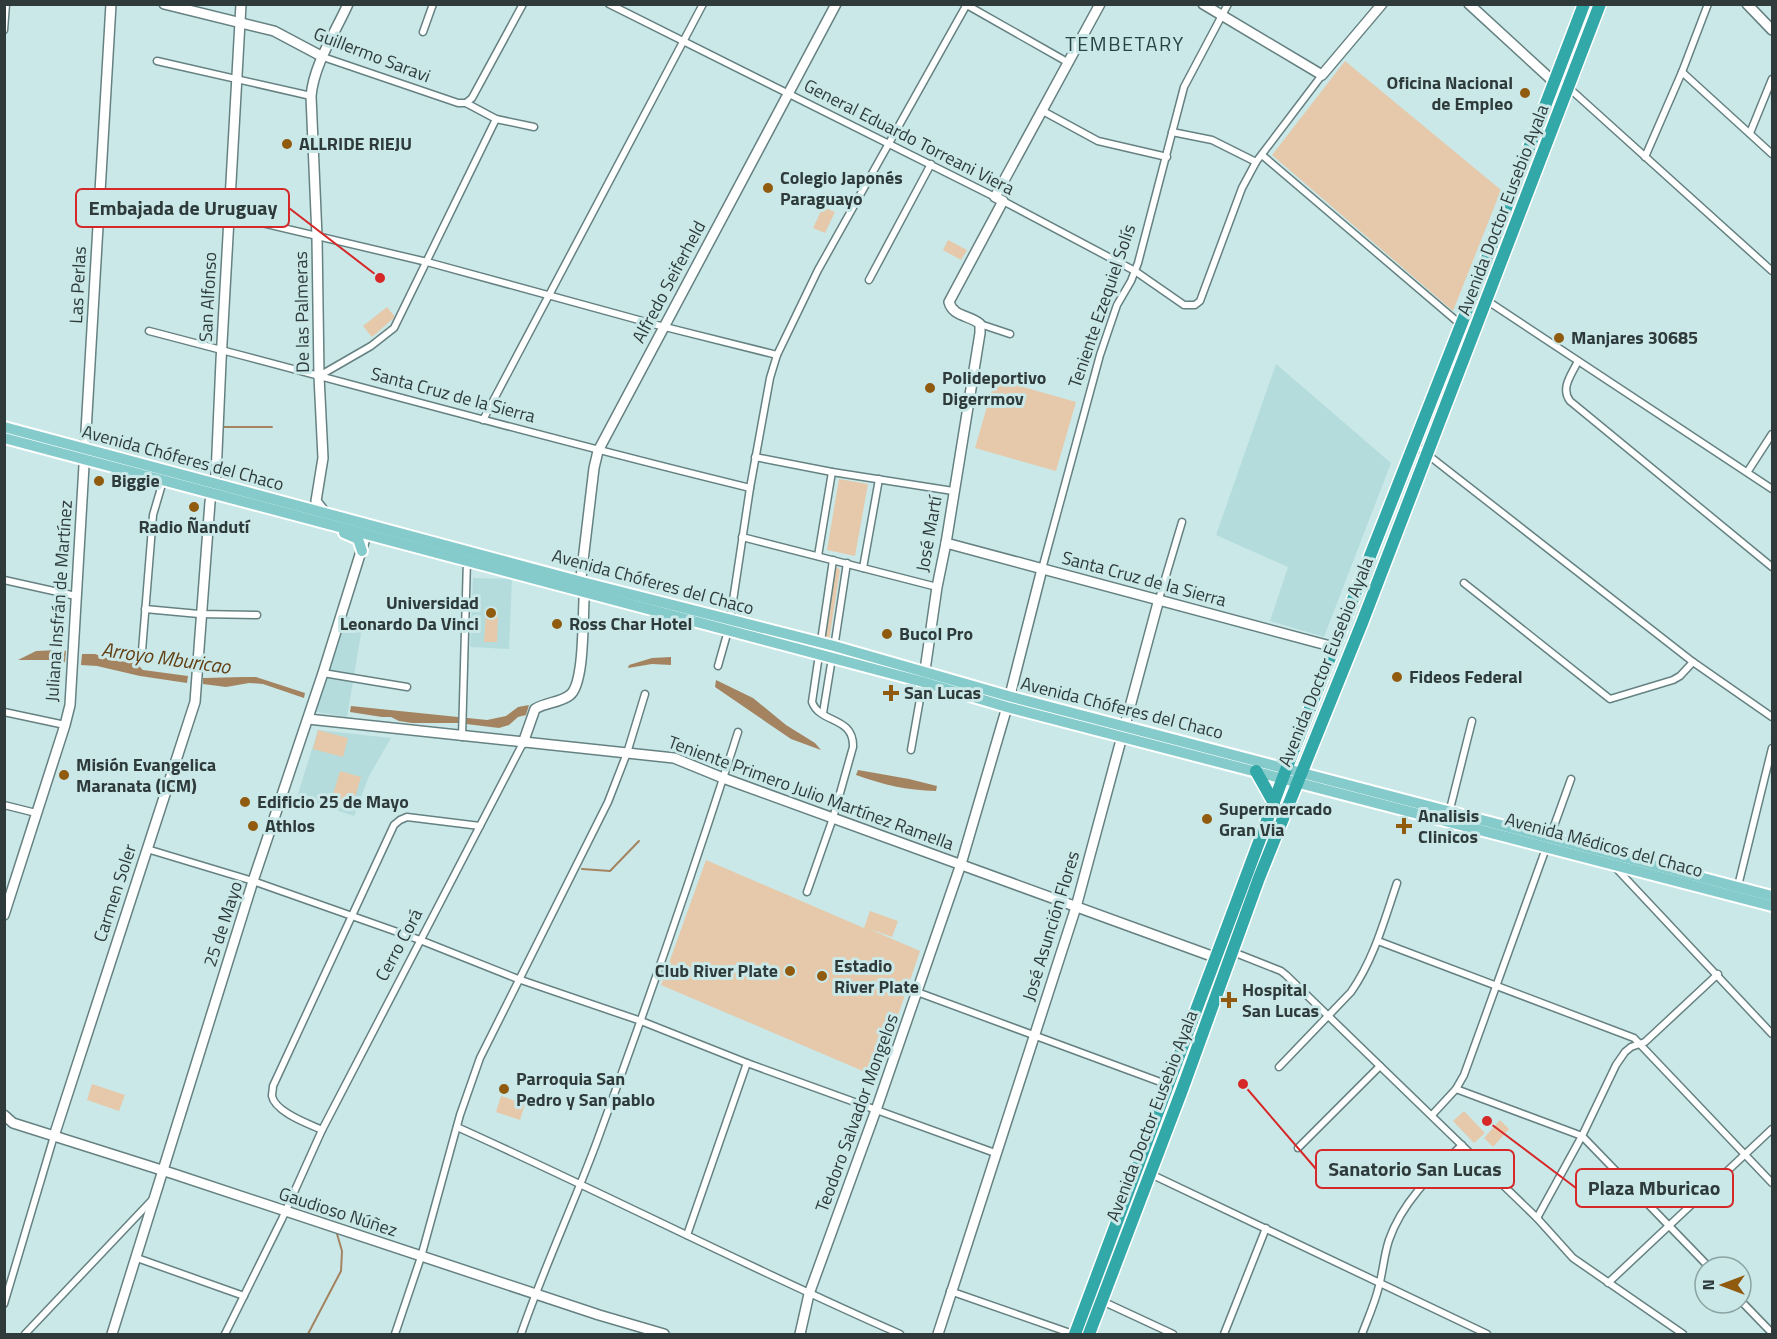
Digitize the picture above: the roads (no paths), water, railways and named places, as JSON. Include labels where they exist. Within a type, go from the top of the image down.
[{"type":"highway","name":"Avenida Doctor Eusebio Ayala","points":[[1074,1335],[1144,1171],[1182,1090],[1233,952],[1334,647],[1474,292],[1584,4]]},
{"type":"highway","name":"Avenida Doctor Eusebio Ayala","points":[[1089,1335],[1144,1171],[1169,1086],[1274,803],[1292,774],[1397,532],[1600,4]]},
{"type":"highway","points":[[1383,525],[1397,532]]},
{"type":"highway","points":[[1256,771],[1274,803]]},
{"type":"main road","name":"Avenida Chóferes del Chaco","points":[[4,427],[163,481],[213,489],[326,514],[365,531],[467,562],[582,587],[729,626],[819,654],[833,652]]},
{"type":"main road","name":"Avenida Chóferes del Chaco","points":[[4,438],[84,454],[213,489],[305,518],[468,550],[582,587]]},
{"type":"main road","points":[[305,518],[312,523],[353,535],[358,539],[362,551]]},
{"type":"main road","name":"Avenida Chóferes del Chaco","points":[[729,626],[821,643],[833,652],[924,677],[1008,696],[1256,771],[1292,774]]},
{"type":"main road","name":"Avenida Chóferes del Chaco","points":[[924,677],[1006,707],[1124,732],[1292,774]]},
{"type":"main road","name":"Avenida Médicos del Chaco","points":[[1292,774],[1736,892],[1773,906]]},
{"type":"main road","name":"Avenida Médicos del Chaco","points":[[1736,892],[1773,896]]},
{"type":"street","points":[[4,30],[6,4]]},
{"type":"street","name":"Las Perlas","points":[[84,454],[111,4]]},
{"type":"street","name":"Guillermo Saravi","points":[[164,4],[279,33],[323,57],[401,85],[458,103],[466,103],[496,119],[534,127]]},
{"type":"street","name":"San Alfonso","points":[[213,489],[241,4]]},
{"type":"street","name":"De las Palmeras","points":[[326,514],[316,501],[323,458],[311,96],[313,82],[323,57],[348,4]]},
{"type":"street","points":[[423,32],[433,4]]},
{"type":"street","points":[[466,103],[472,98],[524,4]]},
{"type":"street","name":"General Eduardo Torreani Viera","points":[[609,4],[999,199],[1135,271],[1180,303],[1189,306],[1200,301],[1242,188],[1256,162]]},
{"type":"street","points":[[483,420],[703,4]]},
{"type":"street","name":"Alfredo Seiferheld","points":[[582,587],[594,468],[598,451],[836,4]]},
{"type":"street","points":[[1010,334],[955,313],[949,302],[1041,110],[1100,4]]},
{"type":"street","points":[[1203,4],[1322,75]]},
{"type":"street","name":"Teniente Ezequiel Solís","points":[[1008,696],[1105,338],[1135,271],[1184,87],[1228,4]]},
{"type":"street","points":[[1173,132],[1212,140],[1256,162],[1322,75],[1382,4]]},
{"type":"street","points":[[1468,4],[1555,83],[1569,88],[1773,271]]},
{"type":"street","points":[[1645,157],[1682,72],[1708,4]]},
{"type":"street","points":[[1747,4],[1773,30]]},
{"type":"street","points":[[718,666],[729,626],[755,457],[770,378],[777,355],[818,270],[966,5],[1069,63]]},
{"type":"street","points":[[157,60],[311,96]]},
{"type":"street","points":[[1682,72],[1773,154]]},
{"type":"street","points":[[1750,133],[1773,80]]},
{"type":"street","points":[[1041,110],[1098,141],[1167,157]]},
{"type":"street","points":[[319,376],[371,346],[394,328],[496,119]]},
{"type":"street","points":[[1262,155],[1473,335]]},
{"type":"street","points":[[869,280],[931,164]]},
{"type":"street","points":[[156,198],[428,262],[777,355]]},
{"type":"street","points":[[1474,292],[1773,489]]},
{"type":"street","name":"José Martí","points":[[911,750],[980,324]]},
{"type":"street","name":"Santa Cruz de la Sierra","points":[[149,331],[598,451],[750,488]]},
{"type":"street","points":[[1578,361],[1566,385],[1566,394],[1570,401],[1773,567]]},
{"type":"street","points":[[1748,471],[1773,434]]},
{"type":"street","points":[[1414,444],[1693,662],[1773,717]]},
{"type":"street","name":"Juliana Insfrán de Martínez","points":[[4,915],[70,705],[84,454]]},
{"type":"street","points":[[755,457],[953,491]]},
{"type":"street","points":[[818,556],[832,472]]},
{"type":"street","points":[[863,568],[879,479]]},
{"type":"street","points":[[142,651],[153,515],[163,481]]},
{"type":"street","name":"Carmen Soler","points":[[4,1304],[54,1136],[196,696],[213,489]]},
{"type":"street","name":"José Asunción Flores","points":[[938,1335],[950,1291],[1076,907],[1182,522]]},
{"type":"street","name":"25 de Mayo","points":[[112,1335],[253,881],[362,551],[365,531]]},
{"type":"street","points":[[742,537],[937,586]]},
{"type":"street","name":"Santa Cruz de la Sierra","points":[[946,543],[1334,647]]},
{"type":"street","points":[[462,737],[468,550]]},
{"type":"street","points":[[807,892],[833,818],[852,754],[853,742],[852,734],[845,726],[813,706],[833,560]]},
{"type":"street","points":[[823,713],[847,562]]},
{"type":"street","points":[[4,580],[76,596]]},
{"type":"street","points":[[1464,583],[1610,699],[1673,680],[1693,662]]},
{"type":"street","name":"Cerro Corá","points":[[225,1335],[321,1130],[523,743],[535,709],[565,699],[576,689],[580,671],[582,587]]},
{"type":"street","points":[[145,609],[203,614],[257,615]]},
{"type":"street","points":[[323,673],[407,687]]},
{"type":"street","points":[[395,1335],[421,1257],[457,1127],[480,1058],[608,801],[627,753],[645,694]]},
{"type":"street","name":"Teodoro Salvador Mongelos","points":[[800,1335],[809,1294],[876,1110],[961,864],[1008,696]]},
{"type":"street","points":[[4,712],[65,725]]},
{"type":"street","name":"Teniente Primero Julio Martínez Ramella","points":[[308,719],[674,758],[723,778],[1216,958]]},
{"type":"street","points":[[1448,816],[1472,721]]},
{"type":"street","points":[[521,1335],[535,1294],[581,1184],[640,1021],[738,732]]},
{"type":"street","points":[[1736,892],[1773,748]]},
{"type":"street","points":[[1432,1115],[1456,1089],[1464,1075],[1570,779]]},
{"type":"street","points":[[4,805],[36,813]]},
{"type":"street","points":[[321,1130],[287,1113],[277,1105],[272,1097],[273,1086],[386,843],[399,819],[406,817],[480,826]]},
{"type":"street","points":[[147,849],[253,881],[420,940],[518,979],[640,1021],[747,1063],[995,1153]]},
{"type":"street","points":[[1613,859],[1773,1034]]},
{"type":"street","points":[[1279,1067],[1351,992],[1378,941],[1398,883]]},
{"type":"street","points":[[1378,941],[1626,1034],[1641,1043],[1645,1050],[1773,1183]]},
{"type":"street","points":[[1233,952],[1281,971],[1432,1115],[1537,1218],[1574,1258],[1683,1335]]},
{"type":"street","points":[[1537,1218],[1582,1136],[1616,1065],[1625,1052],[1645,1042],[1718,974]]},
{"type":"street","points":[[917,992],[1182,1090]]},
{"type":"street","points":[[687,1235],[747,1063]]},
{"type":"street","points":[[1298,1148],[1380,1066]]},
{"type":"street","points":[[1456,1089],[1582,1136],[1697,1255]]},
{"type":"street","name":"Gaudioso Núñez","points":[[4,1115],[13,1123],[659,1334]]},
{"type":"street","points":[[457,1127],[900,1335]]},
{"type":"street","points":[[1608,1283],[1773,1129]]},
{"type":"street","points":[[1362,1335],[1380,1283],[1389,1240],[1406,1207],[1430,1176],[1462,1145]]},
{"type":"street","points":[[1144,1171],[1487,1335]]},
{"type":"street","points":[[25,1335],[153,1199]]},
{"type":"street","points":[[1224,1335],[1266,1228]]},
{"type":"street","points":[[137,1258],[244,1296]]},
{"type":"street","points":[[950,1291],[1074,1335]]},
{"type":"street","points":[[1102,1301],[1173,1335]]},
{"type":"street","points":[[1753,1312],[1773,1333]]},
{"type":"waterway","points":[[224,427],[272,427]]},
{"type":"waterway","points":[[582,869],[610,871],[639,841]]},
{"type":"waterway","points":[[308,1334],[341,1271],[342,1251],[337,1234]]},
{"type":"place","name":"Oficina Nacional de Empleo","points":[[1525,93]]},
{"type":"place","name":"ALLRIDE RIEJU","points":[[287,144]]},
{"type":"place","name":"Colegio Japonés Paraguayo","points":[[768,188]]},
{"type":"place","name":"Embajada de Uruguay","points":[[380,278]]},
{"type":"place","name":"Manjares 30685","points":[[1559,338]]},
{"type":"place","name":"Polideportivo Digerrmov","points":[[930,388]]},
{"type":"place","name":"Biggie","points":[[99,481]]},
{"type":"place","name":"Radio Ñandutí","points":[[194,507]]},
{"type":"place","name":"Universidad Leonardo Da Vinci","points":[[491,613]]},
{"type":"place","name":"Ross Char Hotel","points":[[557,624]]},
{"type":"place","name":"Bucol Pro","points":[[887,634]]},
{"type":"place","name":"Fideos Federal","points":[[1397,677]]},
{"type":"place","name":"San Lucas","points":[[891,693]]},
{"type":"place","name":"Misión Evangelica Maranata (ICM)","points":[[64,775]]},
{"type":"place","name":"Edificio 25 de Mayo","points":[[245,802]]},
{"type":"place","name":"Supermercado Gran Via","points":[[1207,819]]},
{"type":"place","name":"Athlos","points":[[253,826]]},
{"type":"place","name":"Analisis Clinicos","points":[[1404,826]]},
{"type":"place","name":"Club River Plate","points":[[790,971]]},
{"type":"place","name":"Estadio River Plate","points":[[822,976]]},
{"type":"place","name":"Hospital San Lucas","points":[[1229,1000]]},
{"type":"place","name":"Sanatorio San Lucas","points":[[1243,1084]]},
{"type":"place","name":"Parroquia San Pedro y San pablo","points":[[504,1089]]},
{"type":"place","name":"Plaza Mburicao","points":[[1487,1121]]},
{"type":"district","name":"TEMBETARY","points":[[1125,44]]},
{"type":"water label","name":"Arroyo Mburicao","points":[[166,658]]}]
